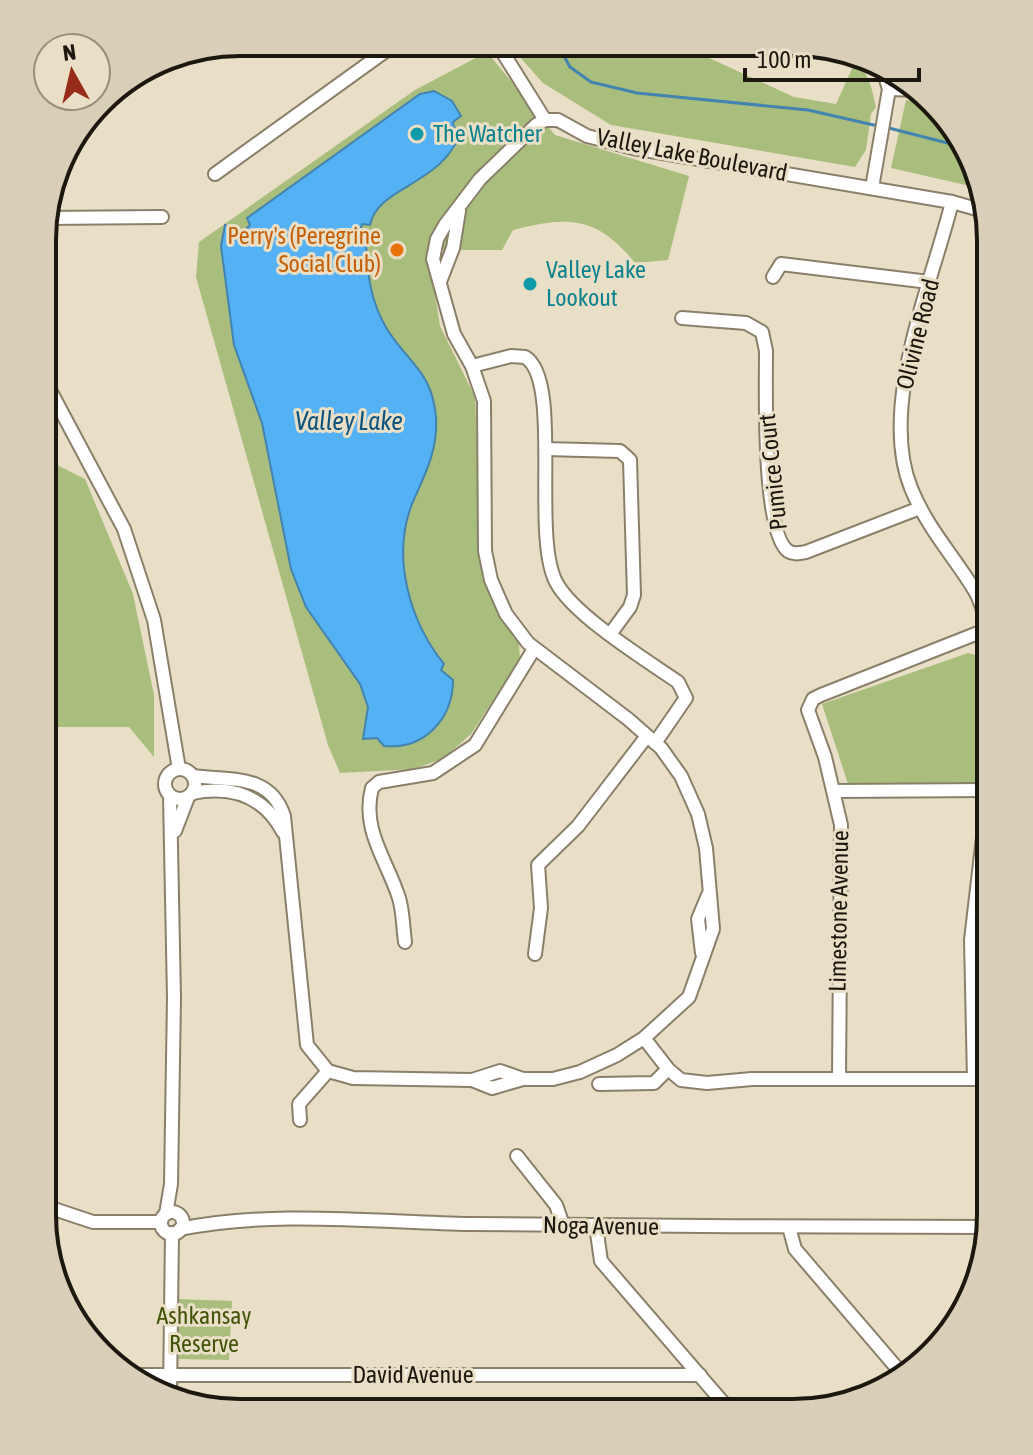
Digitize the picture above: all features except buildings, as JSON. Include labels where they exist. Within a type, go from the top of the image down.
[{"type":"street","points":[[215,174],[379,56]]},
{"type":"street","points":[[170,1385],[173,837],[170,796],[165,780],[171,772],[179,769],[193,776],[254,782],[279,801],[307,1045],[328,1071],[367,1080],[472,1080],[492,1088],[523,1079],[553,1079],[580,1072],[644,1038],[689,997],[713,929],[706,848],[698,814],[681,776],[651,739],[534,649],[506,614],[491,580],[485,551],[484,401],[472,366],[454,334],[433,259],[435,243],[445,225],[495,163],[545,120],[505,56]]},
{"type":"street","points":[[872,188],[886,112],[887,82]]},
{"type":"street","points":[[889,89],[898,89]]},
{"type":"street","name":"Valley Lake Boulevard","points":[[545,120],[558,120],[587,136],[633,148],[974,208]]},
{"type":"street","name":"Olivine Road","points":[[952,202],[929,282],[901,405],[903,459],[933,535],[977,596]]},
{"type":"street","points":[[441,279],[453,248],[459,211]]},
{"type":"street","points":[[58,218],[162,217]]},
{"type":"street","points":[[773,277],[781,264],[929,282]]},
{"type":"street","name":"Pumice Court","points":[[682,318],[746,323],[762,332],[766,351],[771,495],[780,540],[787,550],[793,554],[806,552],[920,508]]},
{"type":"street","points":[[472,366],[511,356],[530,360],[542,396],[546,449],[544,525],[549,567],[571,602],[678,682],[686,698],[578,826],[538,865],[541,908],[535,954]]},
{"type":"street","points":[[56,401],[124,529],[144,586],[171,708],[179,769]]},
{"type":"street","points":[[546,449],[620,451],[630,460],[634,595],[630,607],[611,633]]},
{"type":"street","name":"Limestone Avenue","points":[[839,1079],[837,963],[842,842],[835,791],[809,717],[813,699],[977,638]]},
{"type":"street","points":[[405,942],[400,901],[373,841],[369,808],[372,788],[379,782],[433,773],[475,745],[534,649]]},
{"type":"street","points":[[173,837],[190,795],[193,776]]},
{"type":"street","points":[[247,795],[254,782]]},
{"type":"street","points":[[835,791],[977,790]]},
{"type":"street","points":[[170,796],[179,799],[190,795],[247,795],[272,812],[284,834]]},
{"type":"street","points":[[644,1038],[668,1069],[681,1080],[707,1083],[974,1079],[971,940],[977,887]]},
{"type":"street","points":[[599,1084],[654,1083],[668,1069]]},
{"type":"street","points":[[300,1120],[299,1104],[328,1071]]},
{"type":"street","points":[[517,1156],[556,1205],[563,1225]]},
{"type":"street","name":"Noga Avenue","points":[[56,1210],[93,1222],[977,1227]]},
{"type":"street","points":[[600,1227],[601,1261],[720,1399]]},
{"type":"street","points":[[789,1227],[795,1249],[896,1367]]},
{"type":"street","name":"David Avenue","points":[[150,1375],[700,1375]]},
{"type":"green space","points":[[479,56],[490,56],[555,135],[689,176],[668,260],[635,263],[608,236],[595,228],[567,222],[513,230],[502,250],[428,250],[440,326],[475,397],[482,561],[494,600],[519,644],[520,659],[471,734],[444,758],[414,769],[340,773],[328,745],[196,277],[199,242],[415,90]]},
{"type":"green space","points":[[519,56],[705,56],[794,97],[836,104],[853,67],[862,70],[867,77],[876,107],[871,114],[866,150],[855,167],[611,125],[543,83]]},
{"type":"green space","points":[[906,100],[914,102],[939,128],[958,159],[968,186],[891,168]]},
{"type":"green space","points":[[56,464],[85,479],[133,594],[154,695],[154,757],[129,727],[56,727]]},
{"type":"green space","points":[[968,653],[977,655],[977,791],[851,793],[822,704]]},
{"type":"green space","name":"Ashkansay Reserve","points":[[178,1299],[232,1301],[229,1360],[177,1359]]},
{"type":"water","name":"Valley Lake","points":[[434,91],[452,101],[461,116],[453,122],[454,128],[462,129],[453,148],[427,174],[385,201],[370,225],[362,224],[359,236],[366,241],[370,286],[381,318],[395,341],[418,368],[434,401],[435,441],[406,524],[404,567],[413,609],[444,664],[441,670],[453,680],[452,694],[442,719],[424,737],[399,746],[384,746],[377,738],[363,739],[368,707],[360,684],[306,607],[291,569],[262,423],[234,345],[221,246],[225,225],[242,233],[250,225],[247,218],[420,94]]},
{"type":"waterway","points":[[564,56],[570,67],[591,82],[637,93],[808,110],[878,126]]},
{"type":"waterway","points":[[885,127],[949,143]]},
{"type":"place","name":"The Watcher","points":[[417,134]]},
{"type":"place","name":"Perry's (Peregrine Social Club)","points":[[397,250]]},
{"type":"place","name":"Valley Lake Lookout","points":[[530,284]]}]
